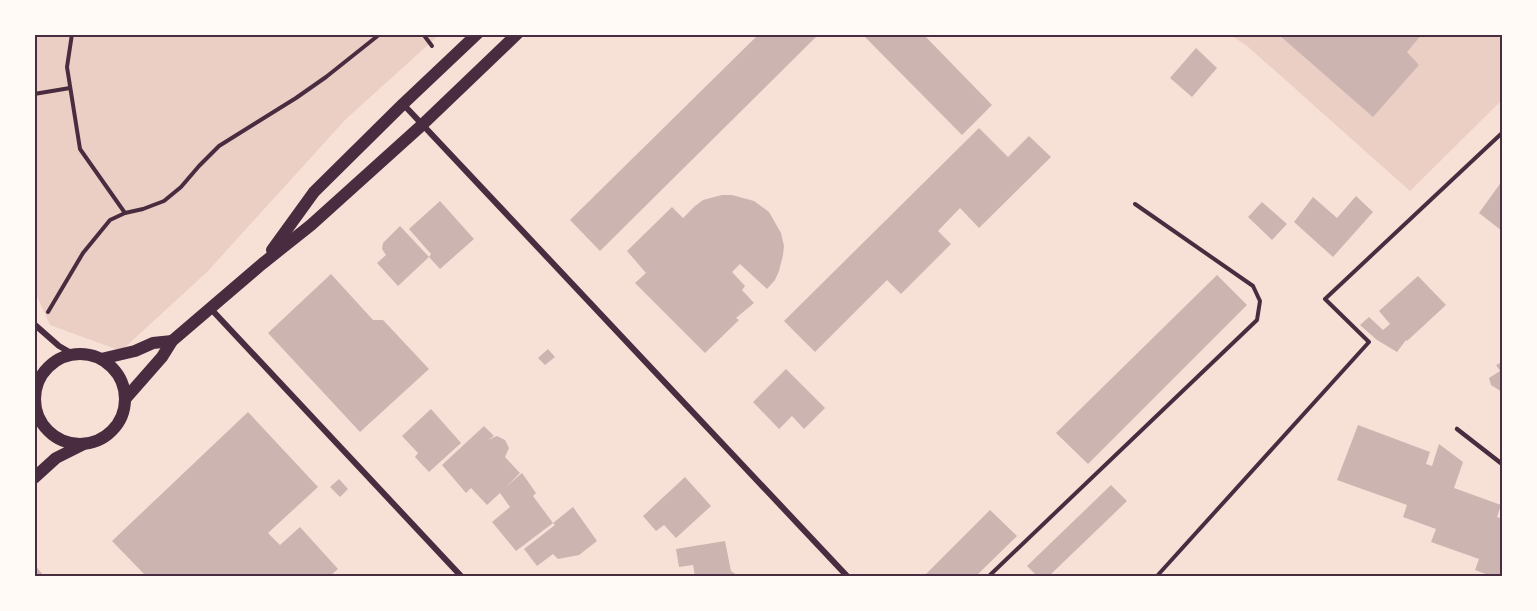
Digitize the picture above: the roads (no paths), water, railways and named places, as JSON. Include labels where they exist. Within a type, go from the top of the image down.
[{"type":"main road","points":[[262,264],[314,192],[477,34]]},
{"type":"main road","points":[[126,398],[162,357],[172,341],[311,225],[422,125],[517,34]]},
{"type":"main road","points":[[101,359],[135,351],[153,343],[172,341]]},
{"type":"main road","points":[[34,478],[56,458],[84,444],[98,441],[109,434],[118,424],[124,411],[126,398],[124,386],[119,375],[111,366],[88,354],[73,354],[60,359],[48,368],[36,382],[36,418],[51,434],[61,440],[84,444]]},
{"type":"street","points":[[403,104],[847,576]]},
{"type":"street","points":[[211,309],[461,576]]},
{"type":"street","points":[[34,324],[59,346],[73,354]]},
{"type":"lane","points":[[1457,429],[1503,464]]}]
